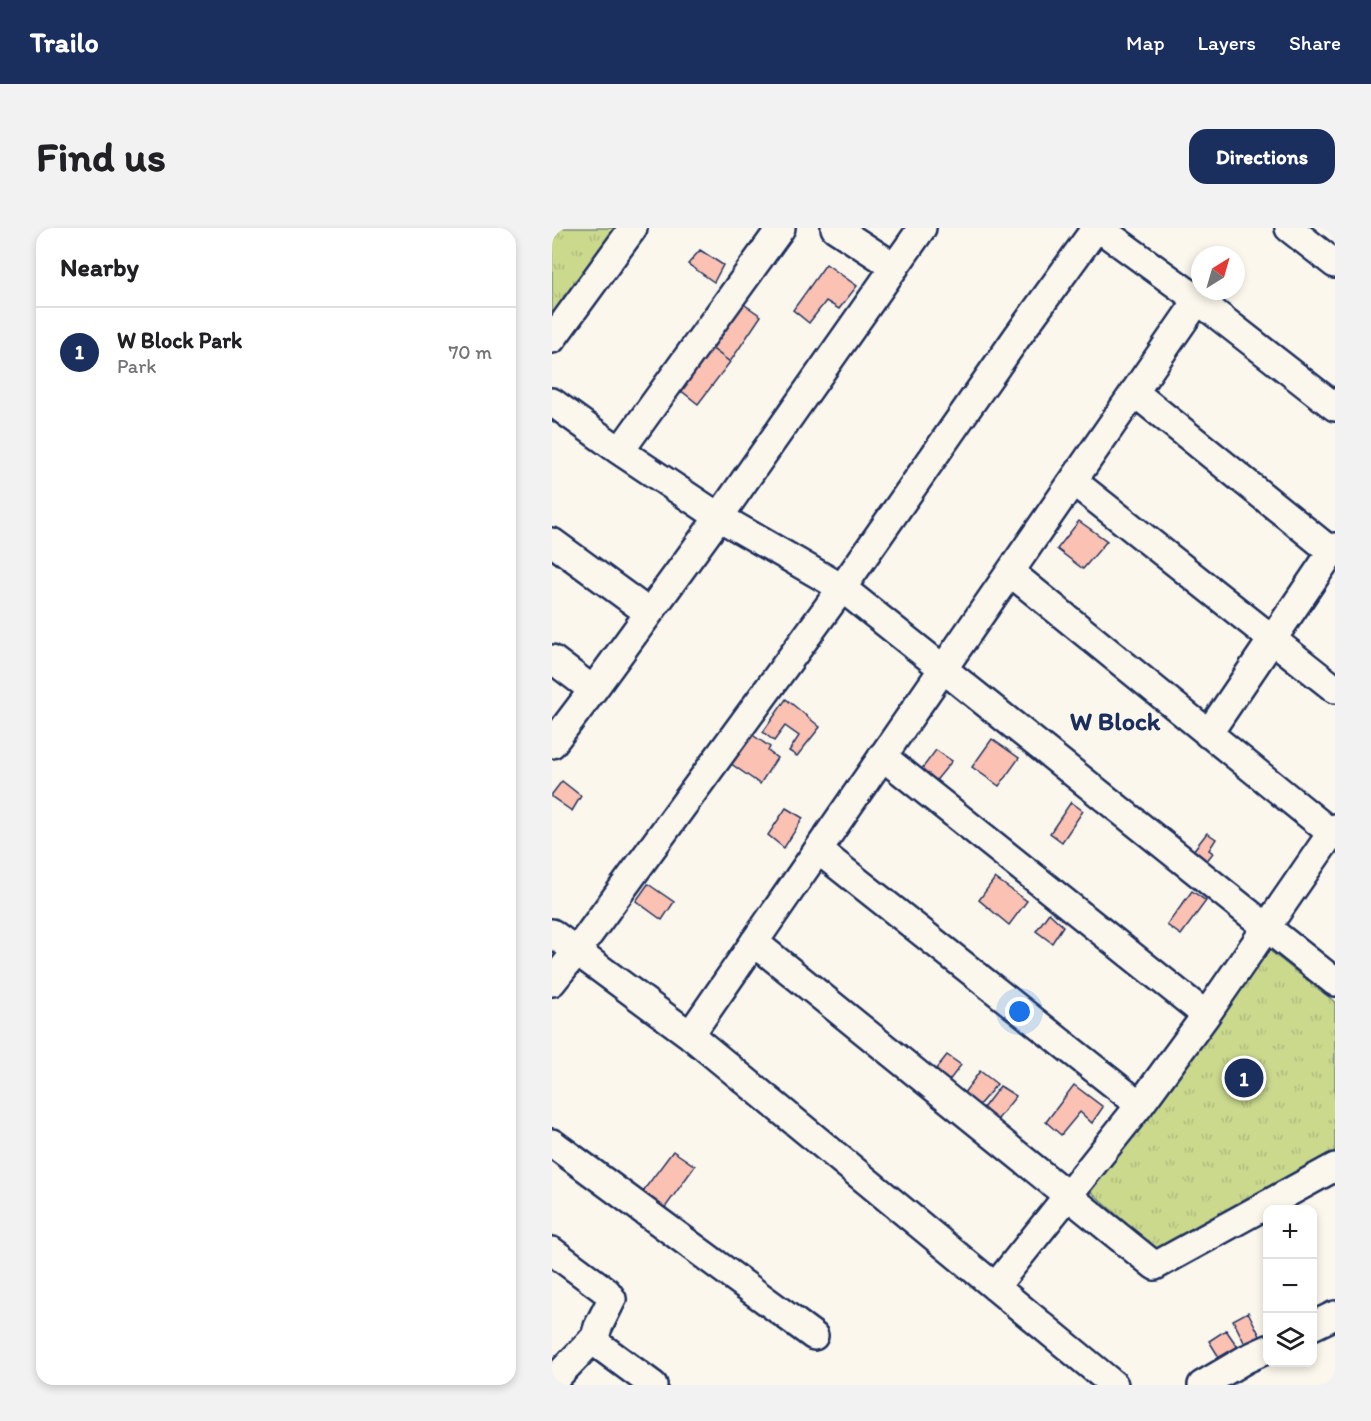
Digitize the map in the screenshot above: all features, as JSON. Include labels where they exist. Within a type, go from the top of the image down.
[{"type":"street","points":[[552,339],[633,228]]},
{"type":"street","points":[[620,451],[781,228]]},
{"type":"street","points":[[835,228],[895,267]]},
{"type":"street","points":[[552,744],[719,517],[922,228]]},
{"type":"street","points":[[552,982],[842,588],[1017,337],[1098,228],[1191,295]]},
{"type":"street","points":[[1289,228],[1335,264]]},
{"type":"street","points":[[690,1035],[1198,300],[1335,407]]},
{"type":"street","points":[[1134,392],[1333,549],[1208,734]]},
{"type":"street","points":[[552,402],[719,517],[842,588],[1335,982]]},
{"type":"street","points":[[1073,481],[1335,689]]},
{"type":"street","points":[[552,542],[649,613]]},
{"type":"street","points":[[995,1287],[1140,1105],[1206,1016],[1334,832],[1208,734],[1010,572]]},
{"type":"street","points":[[552,659],[593,690]]},
{"type":"street","points":[[882,756],[1206,1016]]},
{"type":"street","points":[[818,850],[1140,1105]]},
{"type":"street","points":[[552,933],[690,1035],[1114,1385]]},
{"type":"street","points":[[754,942],[1155,1266],[1335,1167]]},
{"type":"street","points":[[552,1143],[814,1336]]},
{"type":"street","points":[[552,1251],[607,1292],[612,1299],[595,1337],[552,1382]]},
{"type":"street","points":[[1317,1324],[1335,1315]]},
{"type":"street","points":[[595,1337],[600,1346],[653,1385]]},
{"type":"street","points":[[1202,1385],[1263,1351]]},
{"type":"green space","points":[[552,228],[631,228],[552,338]]},
{"type":"green space","points":[[1255,939],[1335,1002],[1335,1153],[1158,1252],[1078,1180]]},
{"type":"building","points":[[700,250],[723,265],[714,282],[688,264]]},
{"type":"building","points":[[826,264],[857,286],[839,309],[826,301],[809,323],[793,310]]},
{"type":"building","points":[[742,303],[761,316],[730,362],[710,347]]},
{"type":"building","points":[[710,347],[730,362],[698,404],[679,389]]},
{"type":"building","points":[[1079,521],[1107,541],[1083,569],[1057,549]]},
{"type":"building","points":[[786,699],[820,727],[797,756],[789,751],[799,736],[785,726],[774,741],[763,732]]},
{"type":"building","points":[[751,734],[770,747],[768,751],[777,758],[760,784],[730,763]]},
{"type":"building","points":[[992,739],[1019,758],[999,786],[972,767]]},
{"type":"building","points":[[936,750],[952,761],[929,789],[915,778]]},
{"type":"building","points":[[562,781],[581,796],[572,811],[552,797]]},
{"type":"building","points":[[1071,802],[1083,811],[1062,842],[1050,833]]},
{"type":"building","points":[[786,808],[803,818],[784,848],[768,835]]},
{"type":"building","points":[[1207,833],[1216,839],[1209,850],[1213,853],[1199,871],[1186,860]]},
{"type":"building","points":[[995,878],[1027,901],[1009,925],[979,900]]},
{"type":"building","points":[[648,884],[674,902],[662,920],[636,901]]},
{"type":"building","points":[[1192,891],[1206,901],[1181,935],[1167,925]]},
{"type":"building","points":[[1049,913],[1063,926],[1052,943],[1036,931]]},
{"type":"building","points":[[947,1055],[961,1065],[942,1090],[928,1079]]},
{"type":"building","points":[[980,1071],[997,1084],[973,1112],[958,1101]]},
{"type":"building","points":[[1074,1085],[1103,1107],[1092,1123],[1080,1112],[1061,1135],[1046,1122]]},
{"type":"building","points":[[1000,1086],[1016,1096],[991,1128],[977,1116]]},
{"type":"building","points":[[673,1151],[695,1166],[659,1216],[637,1199]]},
{"type":"building","points":[[1248,1312],[1263,1345],[1249,1352],[1233,1320]]},
{"type":"building","points":[[1226,1330],[1246,1359],[1225,1367],[1209,1341]]},
{"type":"place","name":"W Block Park","points":[[1244,1078]]},
{"type":"district","name":"W Block","points":[[1115,721]]}]
